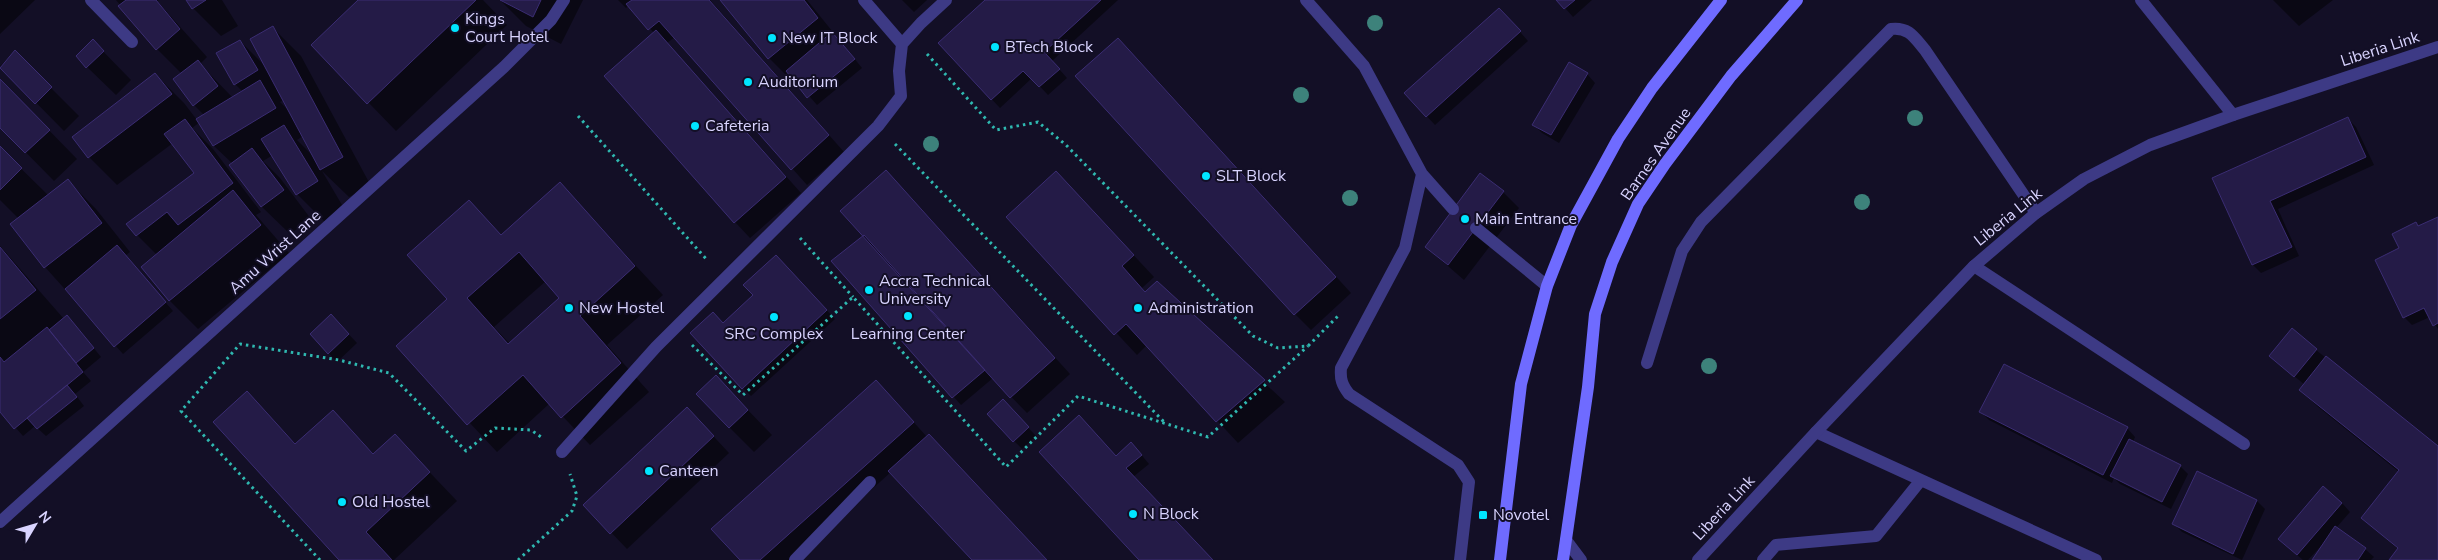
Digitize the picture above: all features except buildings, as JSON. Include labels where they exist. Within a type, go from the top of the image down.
[{"type":"main road","points":[[1500,560],[1521,384],[1547,286],[1571,224],[1618,139],[1652,88],[1722,0]]},
{"type":"main road","name":"Barnes Avenue","points":[[1563,560],[1588,388],[1595,314],[1612,262],[1638,204],[1664,164],[1731,76],[1798,0]]},
{"type":"street","points":[[91,0],[132,42]]},
{"type":"street","name":"Amu Wrist Lane","points":[[2,515],[504,67],[551,20],[564,0]]},
{"type":"street","points":[[864,0],[906,40]]},
{"type":"street","points":[[562,452],[676,328],[878,126],[901,96],[899,71],[906,40],[946,0]]},
{"type":"street","points":[[1306,0],[1364,66],[1422,174],[1453,210]]},
{"type":"street","points":[[2141,0],[2233,115]]},
{"type":"street","points":[[1647,364],[1682,250],[1701,222],[1891,29],[1902,28],[1911,32],[2036,213]]},
{"type":"street","name":"Liberia Link","points":[[1698,560],[1816,432],[1974,266],[2036,213],[2084,179],[2142,150],[2233,115],[2438,47]]},
{"type":"street","points":[[1422,174],[1405,248],[1341,368],[1340,378],[1343,387],[1349,394],[1458,465],[1465,473],[1469,482],[1460,560]]},
{"type":"street","points":[[1476,228],[1547,286]]},
{"type":"street","points":[[1974,266],[2244,444]]},
{"type":"street","points":[[1816,432],[2096,560]]},
{"type":"street","points":[[1763,560],[1776,545],[1876,536],[1921,480]]},
{"type":"street","points":[[795,560],[870,482]]},
{"type":"street","points":[[1566,540],[1581,560]]},
{"type":"path","points":[[906,40],[996,130],[1038,122],[1066,145],[1253,336],[1278,348],[1308,346]]},
{"type":"path","points":[[578,116],[725,280]]},
{"type":"path","points":[[878,126],[1166,424]]},
{"type":"path","points":[[784,220],[1006,467],[1078,396],[1208,437],[1308,346],[1342,311]]},
{"type":"path","points":[[676,328],[743,396],[853,297]]},
{"type":"path","points":[[320,560],[181,411],[240,344],[340,360],[389,373],[466,451],[495,428],[531,430],[562,452],[577,496],[572,510],[518,560]]},
{"type":"place","name":"Kings Court Hotel","points":[[455,28]]},
{"type":"place","name":"New IT Block","points":[[772,38]]},
{"type":"place","name":"BTech Block","points":[[995,47]]},
{"type":"place","name":"Auditorium","points":[[748,82]]},
{"type":"place","name":"Cafeteria","points":[[695,126]]},
{"type":"place","name":"SLT Block","points":[[1206,176]]},
{"type":"place","name":"Main Entrance","points":[[1465,219]]},
{"type":"place","name":"Accra Technical University","points":[[869,290]]},
{"type":"place","name":"New Hostel","points":[[569,308]]},
{"type":"place","name":"Administration","points":[[1138,308]]},
{"type":"place","name":"Learning Center","points":[[908,316]]},
{"type":"place","name":"SRC Complex","points":[[774,317]]},
{"type":"place","name":"Canteen","points":[[649,471]]},
{"type":"place","name":"Old Hostel","points":[[342,502]]},
{"type":"place","name":"N Block","points":[[1133,514]]},
{"type":"place","name":"Novotel","points":[[1483,515]]}]
